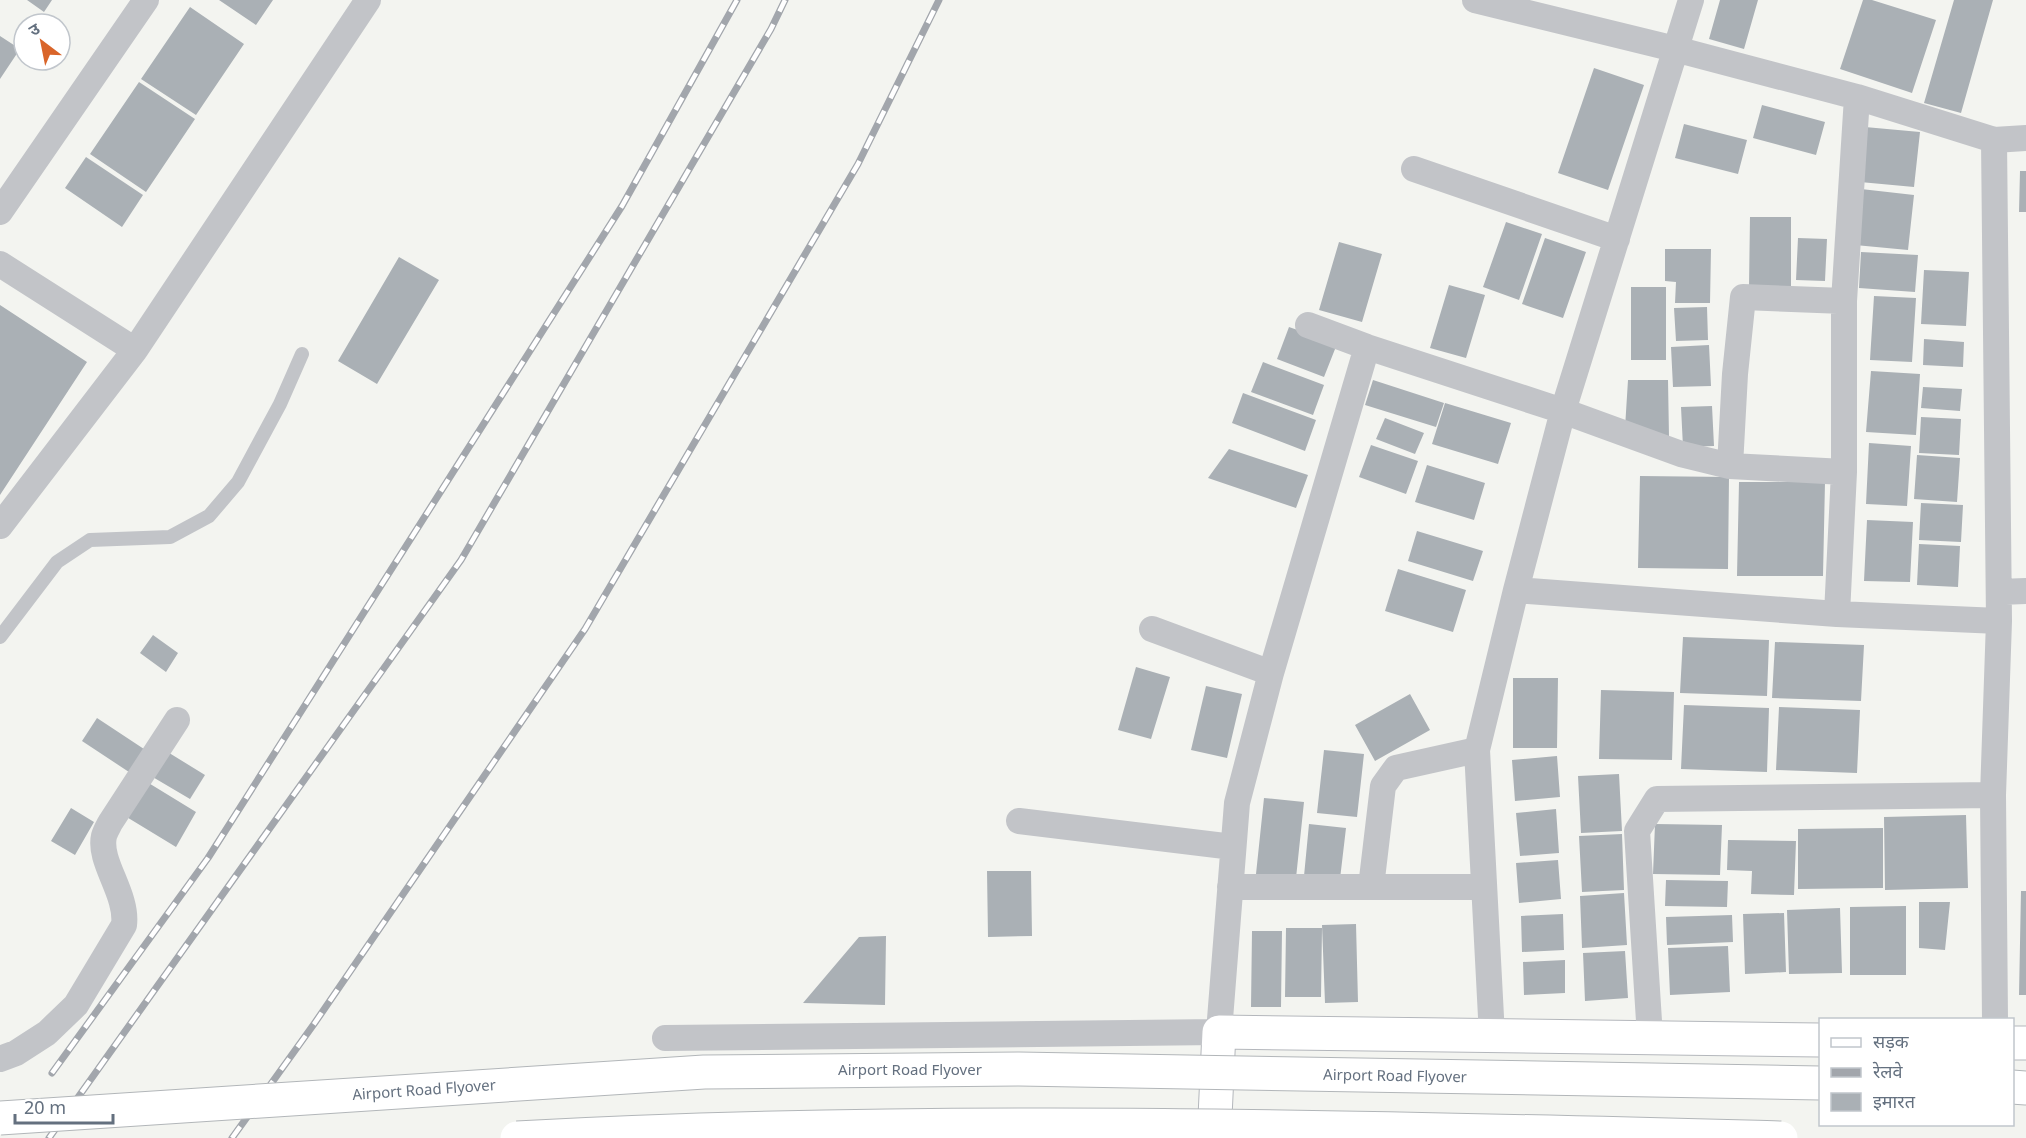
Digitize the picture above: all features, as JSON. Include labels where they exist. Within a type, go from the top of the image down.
[{"type":"main road","points":[[1214,1138],[1219,1032],[1819,1040]]},
{"type":"main road","name":"Airport Road Flyover","points":[[0,1118],[704,1072],[1019,1069],[1819,1083]]},
{"type":"main road","points":[[517,1138],[723,1128],[983,1126],[1295,1127],[1781,1138]]},
{"type":"street","points":[[0,213],[146,0]]},
{"type":"street","points":[[0,526],[135,350],[368,0]]},
{"type":"street","points":[[1474,0],[1675,49],[1857,97],[1994,140],[2026,138]]},
{"type":"street","points":[[1491,1036],[1477,750],[1563,411],[1691,0]]},
{"type":"street","points":[[1837,614],[1844,472],[1844,301],[1857,97]]},
{"type":"street","points":[[1994,140],[1999,592],[1993,795],[1995,1018]]},
{"type":"street","points":[[1414,169],[1617,239]]},
{"type":"street","points":[[0,264],[135,350]]},
{"type":"street","points":[[1730,466],[1735,374],[1743,297],[1844,301]]},
{"type":"street","points":[[1308,326],[1563,411],[1681,454],[1730,466],[1844,472]]},
{"type":"street","points":[[664,1038],[1219,1032],[1237,803],[1271,673],[1367,347]]},
{"type":"street","points":[[1516,590],[1837,614],[1999,621]]},
{"type":"street","points":[[1999,592],[2026,591]]},
{"type":"street","points":[[1152,629],[1271,673]]},
{"type":"street","points":[[0,1059],[16,1053],[47,1033],[76,1005],[124,925],[126,912],[104,853],[104,837],[110,823],[177,720]]},
{"type":"street","points":[[1371,887],[1383,786],[1396,768],[1477,750]]},
{"type":"street","points":[[1650,1037],[1637,831],[1657,799],[1993,795]]},
{"type":"street","points":[[1019,821],[1233,848]]},
{"type":"street","points":[[1230,887],[1484,887]]},
{"type":"lane","points":[[0,637],[57,561],[90,540],[170,537],[209,516],[238,482],[280,404],[302,354]]},
{"type":"building","points":[[27,0],[52,0],[44,12]]},
{"type":"building","points":[[219,0],[273,0],[256,25]]},
{"type":"building","points":[[1720,0],[1758,0],[1744,49],[1709,39]]},
{"type":"building","points":[[1863,0],[1872,0],[1936,20],[1912,93],[1840,69]]},
{"type":"building","points":[[1954,0],[1993,0],[1961,113],[1924,103]]},
{"type":"building","points":[[190,7],[244,44],[196,115],[141,79]]},
{"type":"building","points":[[0,36],[12,44],[12,61],[0,79]]},
{"type":"building","points":[[1594,68],[1644,85],[1608,190],[1558,173]]},
{"type":"building","points":[[139,82],[195,119],[146,192],[90,154]]},
{"type":"building","points":[[1762,105],[1825,122],[1816,155],[1753,138]]},
{"type":"building","points":[[1684,124],[1747,140],[1738,174],[1675,158]]},
{"type":"building","points":[[1865,127],[1920,132],[1914,187],[1860,182]]},
{"type":"building","points":[[86,157],[143,195],[122,227],[65,188]]},
{"type":"building","points":[[2020,171],[2026,171],[2026,212],[2019,212]]},
{"type":"building","points":[[1861,189],[1914,195],[1908,250],[1855,245]]},
{"type":"building","points":[[1750,217],[1791,217],[1791,288],[1749,288]]},
{"type":"building","points":[[1506,222],[1542,234],[1519,300],[1483,287]]},
{"type":"building","points":[[1545,238],[1586,252],[1563,318],[1522,304]]},
{"type":"building","points":[[1798,238],[1827,239],[1825,281],[1796,280]]},
{"type":"building","points":[[1339,242],[1382,254],[1362,322],[1319,310]]},
{"type":"building","points":[[1665,249],[1711,249],[1710,303],[1675,303],[1676,282],[1665,281]]},
{"type":"building","points":[[1861,252],[1918,255],[1915,292],[1859,288]]},
{"type":"building","points":[[399,257],[439,280],[377,384],[338,361]]},
{"type":"building","points":[[1924,270],[1969,272],[1966,326],[1921,324]]},
{"type":"building","points":[[1449,285],[1485,295],[1466,358],[1430,348]]},
{"type":"building","points":[[1631,287],[1666,287],[1666,360],[1631,360]]},
{"type":"building","points":[[1874,296],[1916,298],[1912,362],[1870,360]]},
{"type":"building","points":[[0,305],[87,362],[0,495]]},
{"type":"building","points":[[1707,307],[1708,340],[1676,341],[1674,308]]},
{"type":"building","points":[[1289,327],[1337,344],[1324,377],[1277,359]]},
{"type":"building","points":[[1924,339],[1964,342],[1963,367],[1923,365]]},
{"type":"building","points":[[1709,345],[1711,386],[1673,387],[1671,347]]},
{"type":"building","points":[[1263,362],[1324,385],[1313,415],[1251,392]]},
{"type":"building","points":[[1871,371],[1920,374],[1916,435],[1866,432]]},
{"type":"building","points":[[1373,380],[1444,403],[1436,427],[1365,405]]},
{"type":"building","points":[[1628,380],[1668,380],[1669,437],[1625,428]]},
{"type":"building","points":[[1923,387],[1962,389],[1960,411],[1921,408]]},
{"type":"building","points":[[1243,393],[1316,420],[1305,451],[1232,423]]},
{"type":"building","points":[[1445,403],[1511,423],[1498,464],[1432,444]]},
{"type":"building","points":[[1712,406],[1714,446],[1683,447],[1681,407]]},
{"type":"building","points":[[1921,417],[1961,419],[1959,455],[1919,453]]},
{"type":"building","points":[[1385,418],[1424,433],[1415,454],[1376,439]]},
{"type":"building","points":[[1869,443],[1911,446],[1907,506],[1866,504]]},
{"type":"building","points":[[1371,445],[1418,461],[1406,494],[1359,477]]},
{"type":"building","points":[[1229,449],[1308,475],[1296,508],[1208,478]]},
{"type":"building","points":[[1917,455],[1960,458],[1957,502],[1914,499]]},
{"type":"building","points":[[1427,465],[1485,483],[1474,520],[1415,502]]},
{"type":"building","points":[[1640,476],[1729,477],[1728,569],[1638,568]]},
{"type":"building","points":[[1739,482],[1825,482],[1823,576],[1737,576]]},
{"type":"building","points":[[1921,503],[1963,505],[1961,542],[1919,540]]},
{"type":"building","points":[[1867,520],[1913,522],[1910,582],[1864,581]]},
{"type":"building","points":[[1417,531],[1483,551],[1473,581],[1408,561]]},
{"type":"building","points":[[1919,544],[1960,546],[1958,587],[1917,585]]},
{"type":"building","points":[[1398,569],[1466,590],[1453,632],[1385,611]]},
{"type":"building","points":[[153,635],[178,653],[166,672],[140,653]]},
{"type":"building","points":[[1683,637],[1769,640],[1767,696],[1680,693]]},
{"type":"building","points":[[1775,642],[1864,645],[1861,701],[1772,698]]},
{"type":"building","points":[[1136,667],[1170,677],[1151,739],[1118,730]]},
{"type":"building","points":[[1513,678],[1558,678],[1557,748],[1513,748]]},
{"type":"building","points":[[1206,686],[1242,694],[1227,758],[1191,750]]},
{"type":"building","points":[[1601,690],[1674,692],[1672,760],[1599,759]]},
{"type":"building","points":[[1410,694],[1430,730],[1375,761],[1355,725]]},
{"type":"building","points":[[1684,705],[1769,708],[1767,772],[1681,769]]},
{"type":"building","points":[[1779,707],[1860,710],[1857,773],[1776,770]]},
{"type":"building","points":[[97,718],[150,753],[135,776],[82,741]]},
{"type":"building","points":[[1324,750],[1364,754],[1357,817],[1317,813]]},
{"type":"building","points":[[166,751],[205,775],[190,799],[151,776]]},
{"type":"building","points":[[1557,756],[1560,797],[1515,801],[1512,760]]},
{"type":"building","points":[[1619,774],[1622,831],[1581,833],[1578,776]]},
{"type":"building","points":[[147,782],[196,812],[176,847],[125,816]]},
{"type":"building","points":[[1264,798],[1304,802],[1296,878],[1256,874]]},
{"type":"building","points":[[71,808],[94,822],[75,855],[51,841]]},
{"type":"building","points":[[1556,809],[1559,853],[1520,856],[1516,813]]},
{"type":"building","points":[[1966,815],[1968,888],[1885,890],[1884,817]]},
{"type":"building","points":[[1309,824],[1346,828],[1340,879],[1304,876]]},
{"type":"building","points":[[1655,824],[1722,825],[1720,875],[1653,874]]},
{"type":"building","points":[[1883,828],[1883,888],[1798,889],[1798,829]]},
{"type":"building","points":[[1622,834],[1624,890],[1582,892],[1579,836]]},
{"type":"building","points":[[1728,840],[1796,841],[1794,895],[1751,894],[1752,871],[1727,870]]},
{"type":"building","points":[[1558,860],[1561,899],[1519,903],[1516,863]]},
{"type":"building","points":[[987,871],[1031,871],[1032,936],[988,937]]},
{"type":"building","points":[[1666,880],[1728,881],[1727,907],[1665,906]]},
{"type":"building","points":[[2021,891],[2026,891],[2026,995],[2019,995]]},
{"type":"building","points":[[1624,893],[1627,945],[1582,948],[1580,896]]},
{"type":"building","points":[[1919,902],[1950,902],[1945,950],[1919,948]]},
{"type":"building","points":[[1906,906],[1906,975],[1850,975],[1850,907]]},
{"type":"building","points":[[1840,908],[1842,973],[1789,974],[1787,910]]},
{"type":"building","points":[[1784,913],[1786,972],[1745,974],[1743,914]]},
{"type":"building","points":[[1563,914],[1564,950],[1522,952],[1521,916]]},
{"type":"building","points":[[1732,915],[1733,942],[1667,945],[1666,917]]},
{"type":"building","points":[[1356,924],[1358,1002],[1325,1003],[1322,925]]},
{"type":"building","points":[[1286,928],[1322,928],[1321,997],[1285,997]]},
{"type":"building","points":[[1252,931],[1282,931],[1281,1007],[1251,1007]]},
{"type":"building","points":[[886,936],[885,1005],[803,1003],[859,937]]},
{"type":"building","points":[[1728,946],[1730,992],[1670,995],[1668,948]]},
{"type":"building","points":[[1625,951],[1628,998],[1585,1001],[1583,953]]},
{"type":"building","points":[[1565,960],[1565,993],[1524,995],[1523,962]]},
{"type":"railway","points":[[52,1073],[208,858],[622,206],[737,0]]},
{"type":"railway","points":[[49,1138],[461,560],[771,29],[785,0]]},
{"type":"railway","points":[[232,1138],[314,1024],[585,629],[858,164],[939,0]]}]
